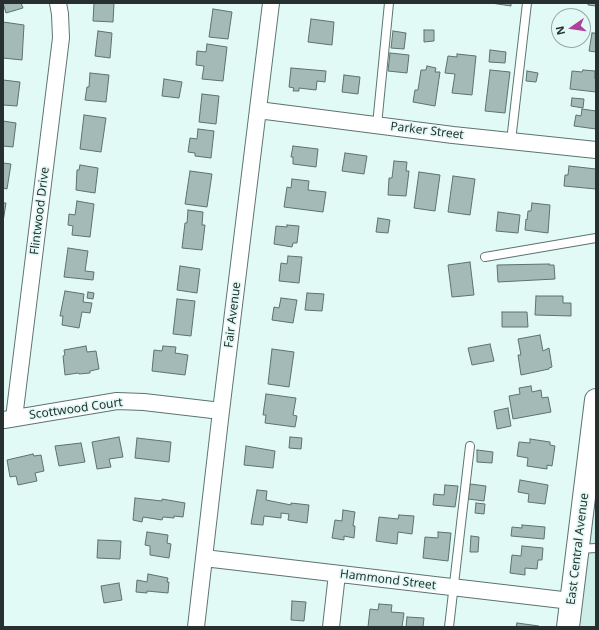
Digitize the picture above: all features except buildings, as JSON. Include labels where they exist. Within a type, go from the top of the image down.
[{"type":"main road","name":"East Central Avenue","points":[[568,627],[571,601],[587,549],[596,400]]},
{"type":"street","name":"Flintwood Drive","points":[[8,419],[61,38],[58,3]]},
{"type":"street","name":"Fair Avenue","points":[[196,627],[271,3]]},
{"type":"street","name":"Parker Street","points":[[258,110],[596,150]]},
{"type":"street","name":"Scottwood Court","points":[[8,419],[117,401],[144,402],[221,411]]},
{"type":"street","name":"Hammond Street","points":[[204,558],[571,601]]},
{"type":"street","points":[[331,627],[337,574]]},
{"type":"lane","points":[[377,125],[389,3]]},
{"type":"lane","points":[[511,141],[527,3]]},
{"type":"lane","points":[[485,257],[596,238]]},
{"type":"lane","points":[[449,627],[470,446]]},
{"type":"shaded area","points":[[596,488],[596,627],[580,627]]}]
